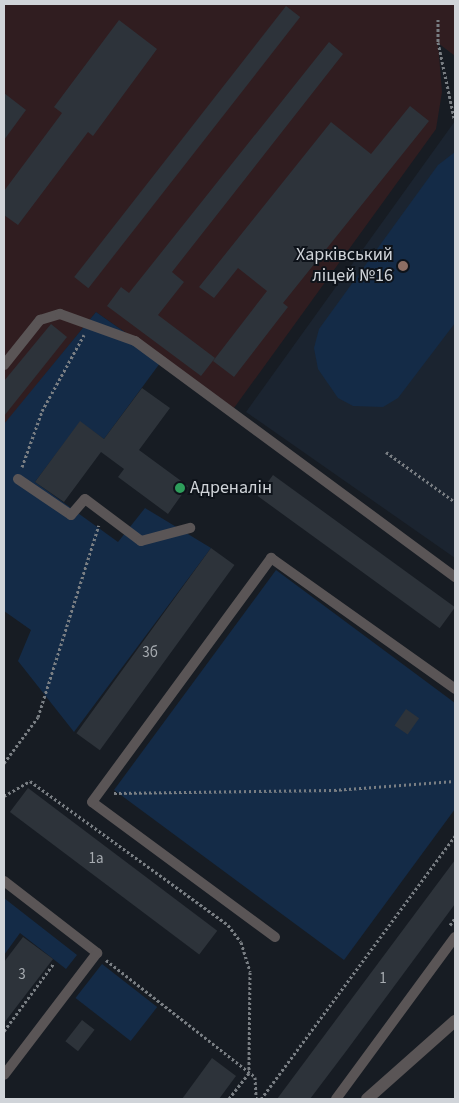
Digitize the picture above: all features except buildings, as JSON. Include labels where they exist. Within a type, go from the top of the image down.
[{"type":"street","points":[[367,1099],[455,1021]]},
{"type":"lane","points":[[4,365],[40,320],[60,314],[135,341],[455,577]]},
{"type":"lane","points":[[18,479],[72,515],[85,499],[141,541],[190,528]]},
{"type":"lane","points":[[275,937],[92,802],[271,558],[455,689]]},
{"type":"lane","points":[[4,881],[97,953],[4,1075]]},
{"type":"lane","points":[[336,1099],[455,937]]},
{"type":"path","points":[[438,19],[438,42],[454,118]]},
{"type":"path","points":[[18,479],[42,411],[90,324]]},
{"type":"path","points":[[386,452],[455,502]]},
{"type":"path","points":[[4,763],[38,717],[103,513]]},
{"type":"path","points":[[4,796],[30,781],[228,925],[241,942],[250,972],[249,1073],[229,1099]]},
{"type":"path","points":[[99,793],[334,790],[455,781]]},
{"type":"path","points":[[261,1099],[455,836]]},
{"type":"path","points":[[97,953],[255,1077],[256,1099]]},
{"type":"path","points":[[4,1031],[54,963]]},
{"type":"shaded area","points":[[4,4],[455,4],[455,56],[438,43],[442,92],[436,129],[234,408],[96,312],[4,425]]},
{"type":"shaded area","name":"Харківський ліцей №16","points":[[455,121],[455,558],[246,412]]},
{"type":"shaded area","points":[[455,152],[455,323],[398,398],[383,407],[353,406],[338,398],[318,369],[314,348],[319,329],[438,165]]},
{"type":"shaded area","points":[[96,312],[163,359],[104,439],[80,422],[35,482],[118,542],[145,508],[211,548],[74,732],[18,661],[31,630],[4,611],[4,424]]},
{"type":"shaded area","points":[[276,570],[455,703],[455,809],[344,960],[114,790]]},
{"type":"shaded area","points":[[4,898],[77,955],[66,969],[20,933],[4,955]]},
{"type":"shaded area","points":[[102,964],[157,1007],[131,1041],[76,998]]},
{"type":"place","name":"Харківський ліцей №16","points":[[403,266]]},
{"type":"place","name":"Адреналін","points":[[180,488]]}]
